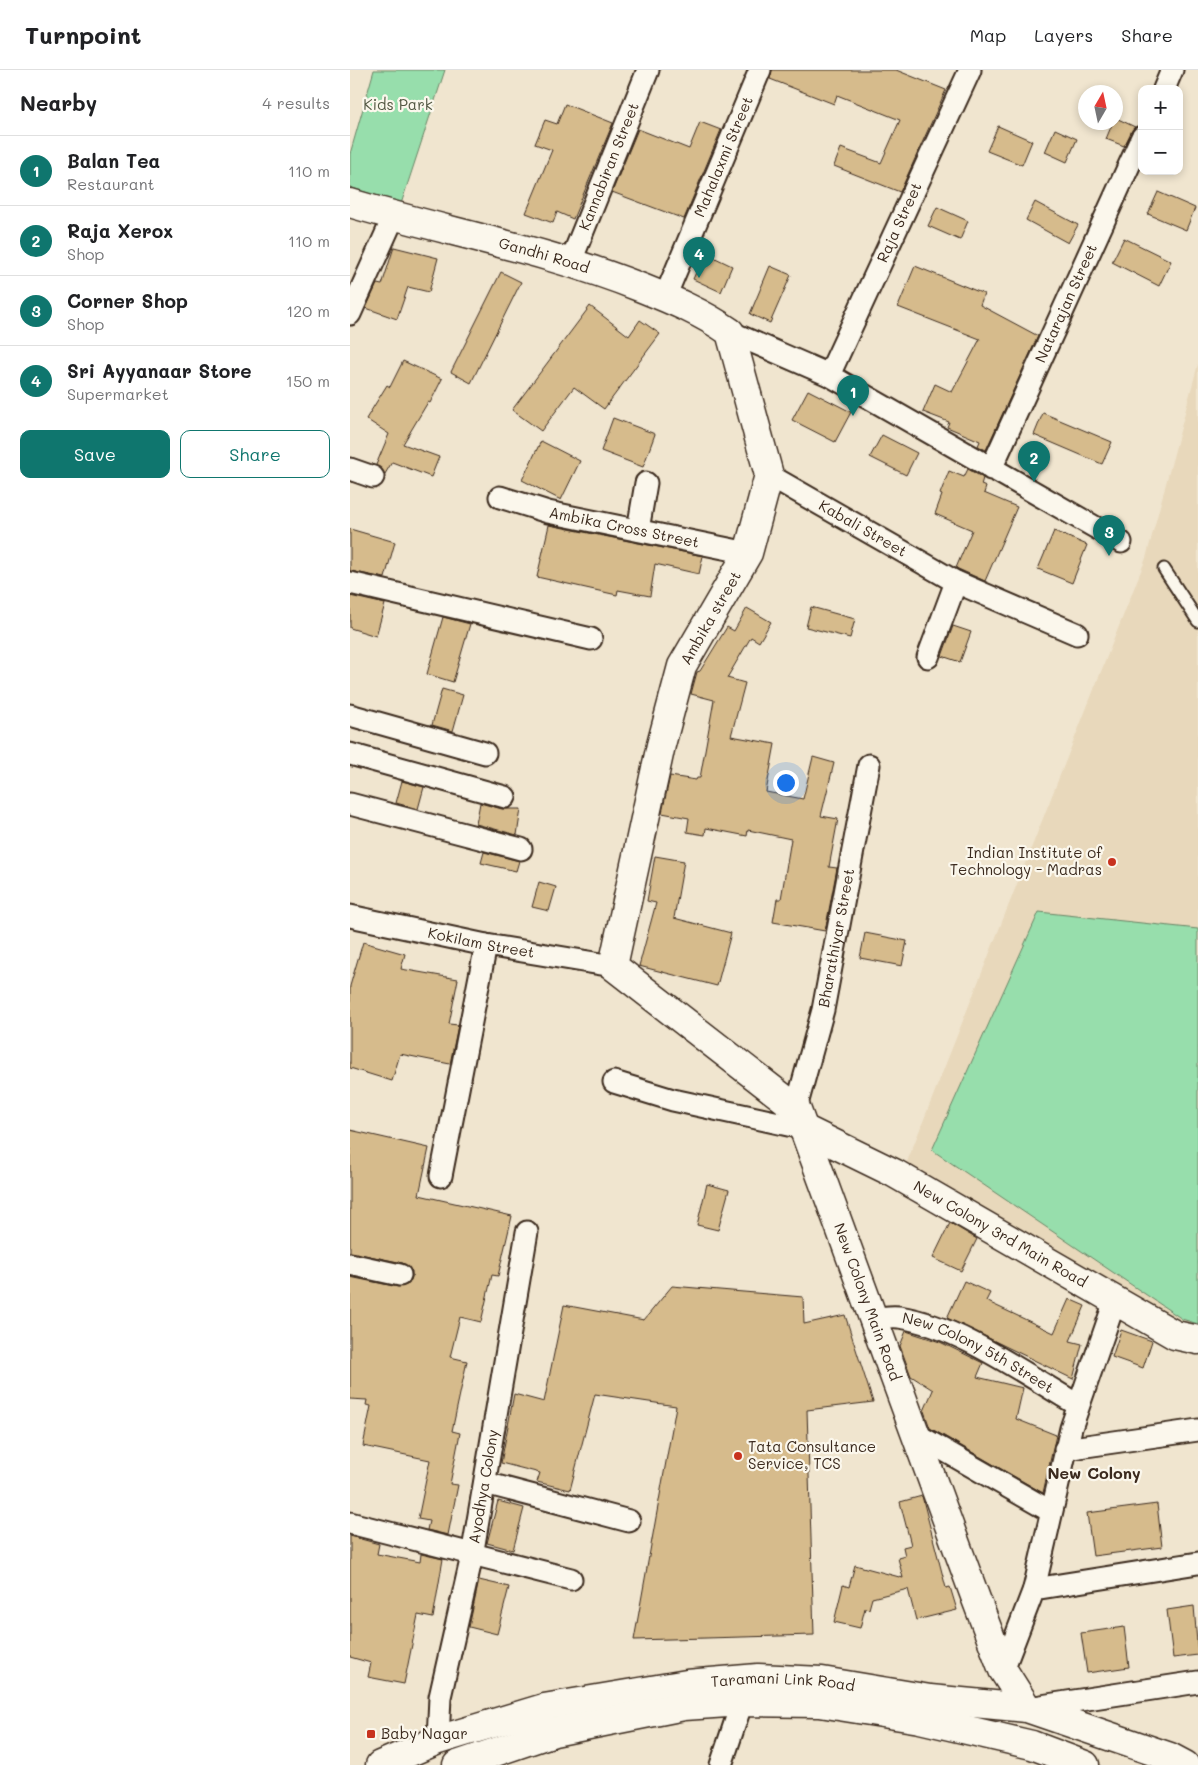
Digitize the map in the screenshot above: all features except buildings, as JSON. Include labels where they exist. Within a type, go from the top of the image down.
[{"type":"street","name":"Kannabiran Street","points":[[571,261],[648,70]]},
{"type":"street","name":"Mahalaxmi Street","points":[[665,297],[760,70]]},
{"type":"street","name":"Raja Street","points":[[829,375],[970,70]]},
{"type":"street","points":[[1166,85],[1172,70]]},
{"type":"street","name":"Natarajan Street","points":[[991,469],[1138,146]]},
{"type":"street","name":"Gandhi Road","points":[[350,202],[394,216],[571,261],[665,297],[730,332]]},
{"type":"street","points":[[350,314],[394,216]]},
{"type":"street","points":[[730,332],[829,375],[1121,542]]},
{"type":"street","points":[[730,332],[769,475]]},
{"type":"street","points":[[350,468],[373,477]]},
{"type":"street","name":"Ambika street","points":[[613,966],[661,745],[682,666],[748,553],[769,475]]},
{"type":"street","name":"Kabali Street","points":[[769,475],[956,582],[1077,634]]},
{"type":"street","points":[[638,530],[646,482]]},
{"type":"street","name":"Ambika Cross Street","points":[[500,497],[548,512],[748,553]]},
{"type":"street","points":[[928,657],[956,582]]},
{"type":"street","points":[[350,583],[591,639]]},
{"type":"street","points":[[350,715],[485,753]]},
{"type":"street","points":[[350,754],[505,797]]},
{"type":"street","name":"Bharathiyar Street","points":[[799,1118],[823,1010],[869,765]]},
{"type":"street","points":[[350,804],[521,849]]},
{"type":"street","name":"Kokilam Street","points":[[350,916],[486,945],[613,966]]},
{"type":"street","points":[[441,1176],[486,945]]},
{"type":"street","points":[[613,966],[799,1118]]},
{"type":"street","points":[[614,1082],[682,1102],[799,1118]]},
{"type":"street","name":"New Colony 3rd Main Road","points":[[799,1118],[1176,1335],[1198,1340]]},
{"type":"street","name":"New Colony Main Road","points":[[799,1118],[914,1434],[1003,1670],[1027,1708]]},
{"type":"street","name":"Ayodhya Colony","points":[[443,1753],[440,1697],[472,1556],[527,1232]]},
{"type":"street","points":[[350,1264],[400,1275]]},
{"type":"street","points":[[1003,1670],[1034,1589],[1050,1510],[1078,1406],[1115,1301]]},
{"type":"street","name":"New Colony 5th Street","points":[[872,1318],[898,1317],[934,1326],[992,1354],[1078,1406]]},
{"type":"street","points":[[1066,1449],[1198,1430]]},
{"type":"street","points":[[914,1434],[1050,1510]]},
{"type":"street","points":[[485,1483],[629,1522]]},
{"type":"street","points":[[350,1524],[472,1556],[571,1579]]},
{"type":"street","points":[[1034,1589],[1198,1562]]},
{"type":"street","name":"Taramani Link Road","points":[[380,1765],[443,1753],[544,1708],[687,1684],[758,1678],[822,1681],[930,1698],[1027,1708],[1170,1757],[1185,1765]]},
{"type":"street","points":[[1027,1708],[1198,1682]]},
{"type":"street","points":[[721,1765],[742,1702]]},
{"type":"street","name":"Taramani Link Road","points":[[457,1765],[554,1732],[684,1706],[742,1702],[820,1703],[920,1719],[1032,1744],[1085,1765]]},
{"type":"lane","points":[[1164,569],[1198,621]]},
{"type":"shaded area","name":"Indian Institute of Technology - Madras","points":[[1198,364],[1198,1347],[905,1167],[1146,558]]},
{"type":"green space","name":"Kids Park","points":[[374,70],[445,70],[401,204],[350,187],[350,154]]},
{"type":"green space","points":[[1039,912],[1198,929],[1198,1324],[1182,1319],[932,1150]]},
{"type":"place","name":"Sri Ayyanaar Store","points":[[699,278]]},
{"type":"place","name":"Balan Tea","points":[[853,416]]},
{"type":"place","name":"Raja Xerox","points":[[1034,482]]},
{"type":"place","name":"Corner Shop","points":[[1109,556]]},
{"type":"place","name":"Indian Institute of Technology - Madras","points":[[1112,862]]},
{"type":"place","name":"Tata Consultance Service, TCS","points":[[738,1456]]},
{"type":"place","name":"Baby Nagar","points":[[371,1734]]},
{"type":"district","name":"New Colony","points":[[1094,1473]]}]
